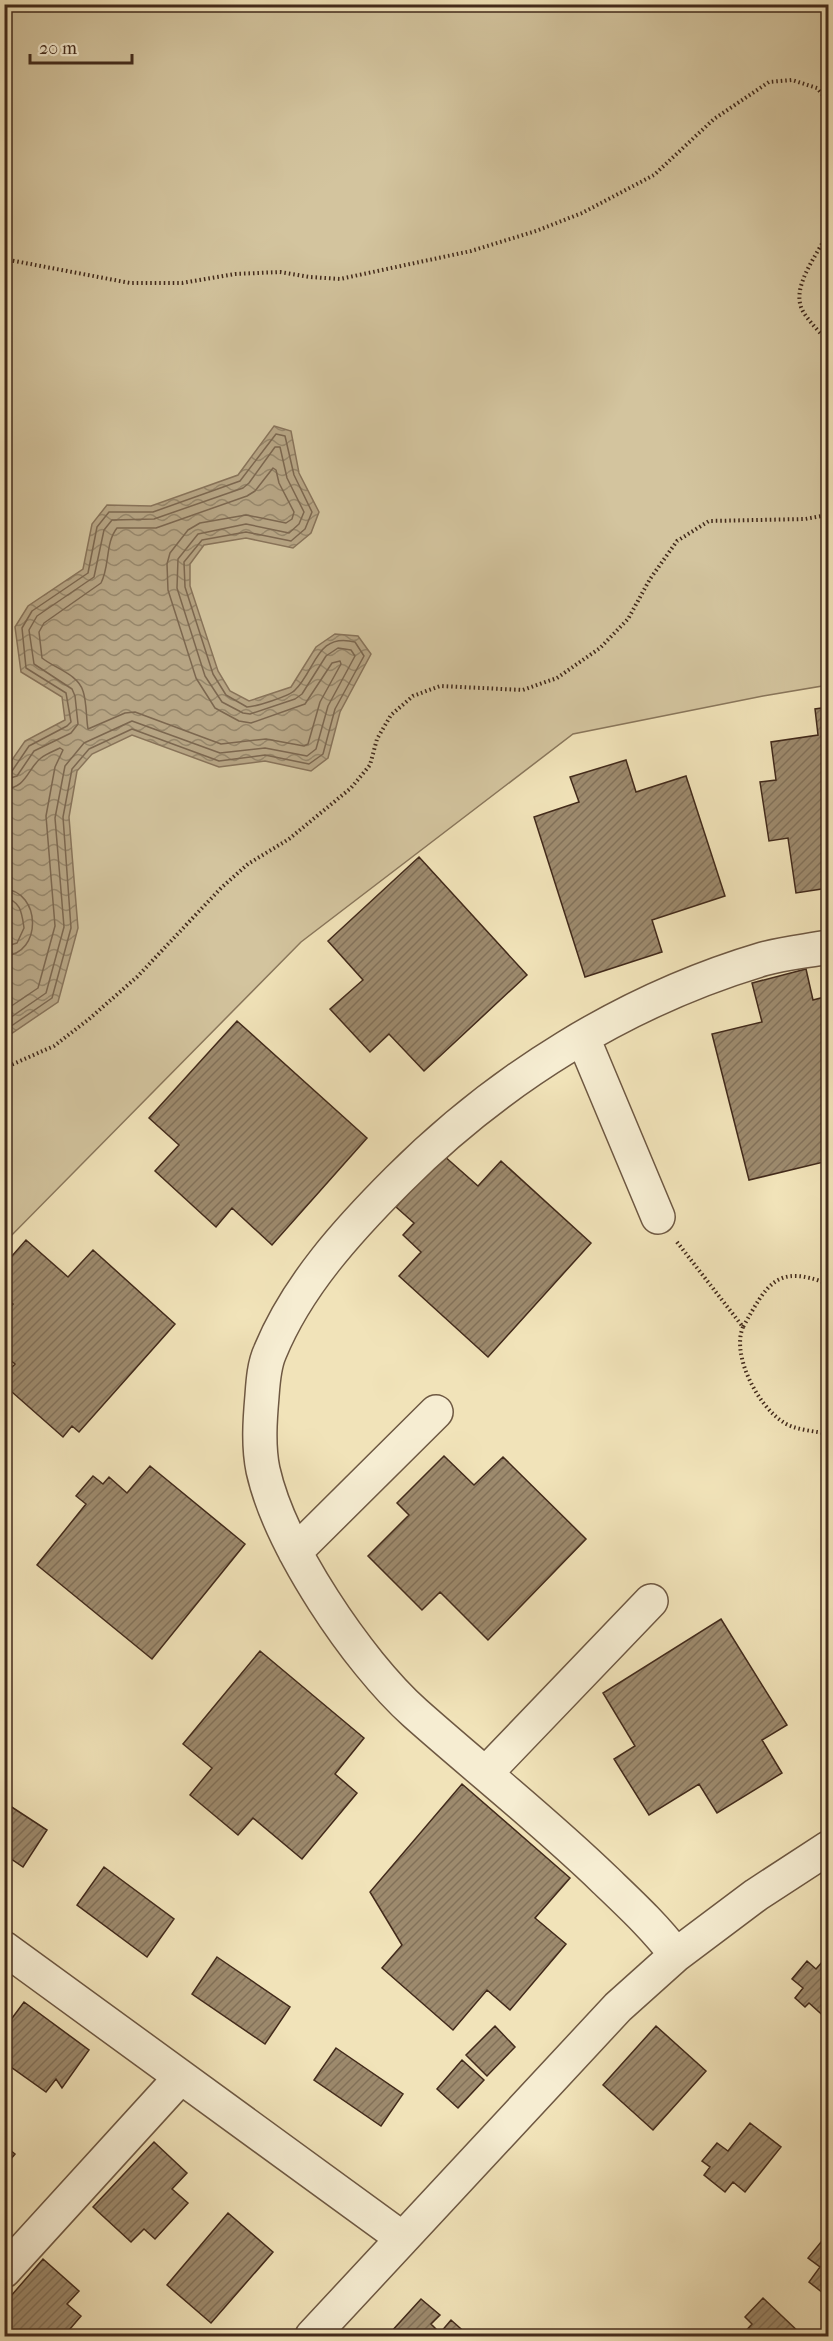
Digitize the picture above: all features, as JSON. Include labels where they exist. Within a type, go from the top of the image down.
[{"type":"street","points":[[676,1955],[656,1929],[564,1840],[412,1710],[369,1662],[322,1598],[295,1552],[276,1509],[262,1468],[260,1424],[268,1355],[288,1316],[312,1278],[357,1221],[412,1165],[472,1113],[509,1085],[537,1065],[646,1002],[765,958],[828,947]]},
{"type":"street","points":[[583,1038],[658,1218]]},
{"type":"street","points":[[295,1552],[436,1412]]},
{"type":"street","points":[[486,1773],[651,1601]]},
{"type":"street","points":[[312,2337],[618,2007],[676,1955],[756,1895],[828,1848]]},
{"type":"street","points":[[4,1948],[402,2238]]},
{"type":"street","points":[[4,2271],[180,2078]]},
{"type":"path","points":[[4,259],[130,284],[182,283],[235,273],[280,272],[340,279],[471,251],[536,231],[582,213],[654,175],[714,119],[769,82],[792,80],[816,88],[828,101]]},
{"type":"path","points":[[828,232],[799,285],[798,296],[803,312],[828,342]]},
{"type":"path","points":[[4,1068],[54,1046],[89,1019],[137,977],[221,888],[248,864],[289,839],[344,794],[370,765],[377,739],[391,715],[413,696],[440,686],[523,690],[557,678],[600,648],[628,619],[650,579],[677,541],[709,521],[804,519],[828,515]]},
{"type":"path","points":[[658,1218],[743,1327]]},
{"type":"path","points":[[828,1284],[799,1275],[783,1278],[770,1286],[762,1295],[738,1337],[739,1351],[748,1376],[764,1404],[774,1416],[785,1424],[828,1434]]},
{"type":"shaded area","points":[[5,5],[828,5],[828,685],[573,734],[301,942],[5,1242]]},
{"type":"water","points":[[274,426],[291,431],[299,473],[319,512],[311,533],[293,548],[246,538],[204,545],[190,564],[190,586],[218,671],[230,691],[249,701],[291,687],[316,647],[335,634],[358,636],[371,654],[340,712],[328,758],[311,771],[265,761],[219,767],[132,735],[92,754],[77,771],[69,817],[78,928],[58,1002],[5,1038],[5,936],[11,928],[4,902],[5,770],[25,741],[65,720],[62,697],[21,672],[15,627],[28,606],[83,569],[92,524],[107,505],[151,506],[238,475]]},
{"type":"building","points":[[828,707],[828,888],[796,893],[788,838],[769,841],[760,782],[776,780],[771,742],[818,735],[815,709]]},
{"type":"building","points":[[626,760],[636,792],[686,776],[725,896],[652,920],[662,952],[585,977],[534,817],[579,802],[570,777]]},
{"type":"building","points":[[419,857],[527,975],[424,1071],[389,1034],[370,1052],[330,1009],[363,980],[328,941]]},
{"type":"building","points":[[806,969],[813,1000],[828,996],[828,1161],[749,1180],[712,1034],[762,1022],[752,983]]},
{"type":"building","points":[[237,1021],[367,1138],[272,1245],[232,1208],[216,1227],[155,1171],[179,1145],[149,1118]]},
{"type":"building","points":[[443,1155],[478,1186],[501,1161],[591,1243],[488,1357],[399,1276],[421,1252],[403,1235],[414,1223],[396,1207]]},
{"type":"building","points":[[26,1240],[68,1277],[93,1250],[175,1324],[79,1432],[72,1426],[63,1437],[4,1385],[4,1375],[15,1364],[4,1355],[4,1314],[13,1304],[4,1296],[4,1265]]},
{"type":"building","points":[[444,1456],[474,1485],[503,1457],[586,1539],[488,1640],[440,1592],[422,1610],[368,1556],[409,1515],[397,1503]]},
{"type":"building","points":[[150,1466],[245,1544],[152,1659],[37,1565],[86,1504],[76,1496],[93,1476],[103,1484],[109,1477],[127,1493]]},
{"type":"building","points":[[721,1619],[787,1725],[762,1740],[782,1773],[717,1813],[699,1784],[649,1815],[614,1759],[635,1746],[603,1693]]},
{"type":"building","points":[[260,1651],[364,1738],[335,1774],[357,1793],[302,1859],[253,1818],[238,1835],[190,1795],[212,1768],[183,1744]]},
{"type":"building","points":[[462,1784],[570,1878],[535,1918],[566,1944],[510,2010],[487,1990],[453,2030],[382,1968],[402,1945],[370,1892]]},
{"type":"building","points":[[4,1802],[47,1830],[23,1867],[4,1854]]},
{"type":"building","points":[[104,1867],[174,1919],[147,1957],[77,1905]]},
{"type":"building","points":[[217,1957],[290,2007],[265,2044],[192,1994]]},
{"type":"building","points":[[807,1961],[816,1969],[823,1961],[828,1965],[828,2020],[809,2003],[805,2007],[795,1998],[803,1988],[792,1979]]},
{"type":"building","points":[[24,2002],[89,2050],[62,2088],[56,2079],[46,2092],[4,2062],[4,2057],[11,2048],[4,2044],[4,2029]]},
{"type":"building","points":[[495,2026],[515,2047],[487,2076],[466,2055]]},
{"type":"building","points":[[656,2026],[706,2071],[653,2130],[603,2085]]},
{"type":"building","points":[[336,2048],[403,2094],[381,2126],[314,2080]]},
{"type":"building","points":[[462,2060],[484,2080],[458,2108],[437,2089]]},
{"type":"building","points":[[750,2123],[781,2147],[745,2192],[733,2182],[725,2192],[704,2175],[710,2167],[702,2161],[717,2143],[728,2151]]},
{"type":"building","points":[[154,2142],[187,2173],[172,2189],[188,2203],[155,2239],[144,2229],[131,2242],[93,2207]]},
{"type":"building","points":[[4,2145],[15,2154],[4,2167]]},
{"type":"building","points":[[228,2213],[273,2252],[211,2323],[167,2285]]},
{"type":"building","points":[[821,2242],[828,2248],[828,2297],[809,2282],[820,2267],[808,2258]]},
{"type":"building","points":[[43,2259],[79,2291],[67,2304],[81,2316],[64,2336],[4,2336],[4,2304]]},
{"type":"building","points":[[763,2298],[803,2336],[748,2336],[744,2333],[752,2324],[745,2317]]},
{"type":"building","points":[[421,2299],[440,2315],[431,2324],[440,2333],[451,2320],[469,2336],[396,2336],[391,2332]]}]
